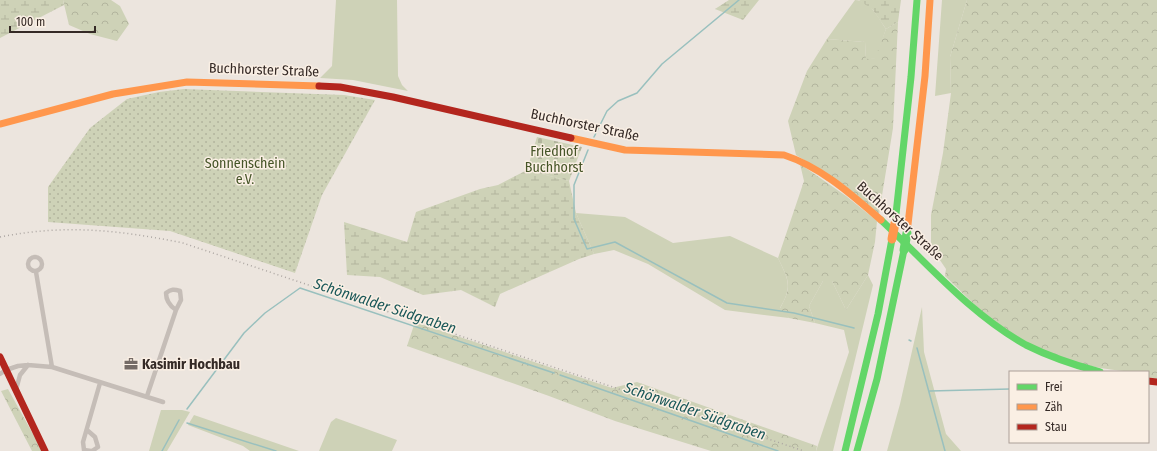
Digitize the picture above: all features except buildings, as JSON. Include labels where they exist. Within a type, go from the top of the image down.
[{"type":"main road","points":[[845,451],[878,314],[895,223],[902,167],[917,0]]},
{"type":"main road","points":[[857,451],[877,379],[907,233],[926,76],[930,0]]},
{"type":"main road","name":"Buchhorster Straße","points":[[0,124],[113,94],[154,86],[187,82],[308,85],[344,88],[393,97],[625,150],[784,155],[809,166],[856,199],[978,311],[1002,331],[1046,356],[1096,371]]},
{"type":"main road","points":[[0,357],[3,372],[16,390],[45,451]]},
{"type":"street","points":[[36,272],[52,367]]},
{"type":"street","points":[[147,396],[176,310],[181,300],[182,295],[180,291],[175,289],[166,293],[166,298],[170,306],[176,310]]},
{"type":"street","points":[[16,390],[20,375],[28,365]]},
{"type":"street","points":[[3,372],[28,365],[52,367],[163,402]]},
{"type":"street","points":[[86,430],[95,437],[98,447],[91,451],[84,450],[83,442],[86,430],[100,383]]},
{"type":"green space","points":[[0,0],[63,0],[64,5],[0,38]]},
{"type":"green space","points":[[63,0],[111,0],[120,6],[129,24],[117,41],[90,34],[69,25]]},
{"type":"green space","points":[[336,0],[397,0],[398,76],[402,85],[408,91],[353,80],[320,78],[332,66]]},
{"type":"green space","points":[[729,0],[759,0],[743,20],[715,9]]},
{"type":"green space","points":[[855,0],[865,3],[870,7],[886,29],[876,58],[866,60],[865,42],[827,39]]},
{"type":"green space","points":[[859,0],[901,0],[898,22],[886,29],[873,10]]},
{"type":"green space","points":[[942,0],[967,0],[950,57],[951,93],[935,96]]},
{"type":"green space","points":[[967,0],[1157,0],[1157,379],[1149,377],[1149,371],[1105,369],[1064,358],[1026,342],[990,318],[945,276],[946,269],[931,247],[931,215],[943,153],[951,93],[950,57]]},
{"type":"green space","points":[[898,22],[893,128],[879,214],[844,185],[796,155],[788,121],[807,71],[827,39],[865,42],[866,59],[875,58],[886,29]]},
{"type":"green space","name":"Sonnenschein e.V.","points":[[184,89],[344,95],[375,100],[322,195],[295,273],[170,231],[48,222],[48,187],[90,128],[127,99],[159,92]]},
{"type":"green space","name":"Friedhof Buchhorst","points":[[537,137],[582,147],[569,181],[527,170]]},
{"type":"green space","points":[[800,164],[846,196],[877,221],[875,242],[868,275],[846,310],[832,281],[823,281],[809,306],[815,323],[789,318],[779,310],[786,295],[788,284],[785,272],[778,258],[804,181]]},
{"type":"green space","points":[[527,170],[569,181],[576,213],[594,254],[579,259],[500,294],[495,307],[461,290],[423,295],[380,277],[347,275],[344,222],[407,242],[416,212],[480,189],[498,185]]},
{"type":"green space","points":[[576,213],[625,217],[673,243],[730,236],[778,258],[788,283],[787,294],[780,308],[789,318],[725,310],[648,264],[614,250],[594,254]]},
{"type":"green space","points":[[868,275],[873,285],[833,451],[816,451],[849,352],[844,330],[815,323],[809,306],[823,281],[832,281],[846,310]]},
{"type":"green space","points":[[922,307],[924,352],[946,434],[961,451],[887,451],[900,404]]},
{"type":"green space","points":[[415,322],[612,388],[637,382],[817,446],[816,451],[711,451],[615,421],[407,346]]},
{"type":"green space","points":[[8,389],[42,451],[32,451],[1,391]]},
{"type":"green space","points":[[161,410],[182,410],[190,412],[167,451],[149,451]]},
{"type":"green space","points":[[194,415],[299,451],[250,451],[243,446],[188,425]]},
{"type":"green space","points":[[336,418],[397,440],[392,451],[319,451],[331,422]]},
{"type":"waterway","points":[[594,137],[607,111],[618,101],[637,93],[662,64],[739,0]]},
{"type":"waterway","points":[[588,150],[574,185],[574,219],[587,249],[615,242],[727,303],[794,313],[854,328]]},
{"type":"waterway","name":"Schönwalder Südgraben","points":[[187,409],[244,333],[265,313],[300,288],[554,373]]},
{"type":"waterway","points":[[917,348],[945,451]]},
{"type":"waterway","name":"Schönwalder Südgraben","points":[[560,375],[778,451]]},
{"type":"waterway","points":[[930,391],[1009,389]]},
{"type":"waterway","name":"Schönwalder Südgraben","points":[[162,451],[179,420]]},
{"type":"waterway","points":[[187,423],[276,451]]},
{"type":"railway","points":[[0,237],[47,231],[92,230],[159,238],[183,243],[804,451]]},
{"type":"traffic: fast","points":[[895,223],[911,77],[917,0]]},
{"type":"traffic: fast","points":[[881,220],[950,287],[986,318],[1026,345],[1071,364],[1096,371]]},
{"type":"traffic: fast","points":[[904,250],[907,233]]},
{"type":"traffic: fast","points":[[845,451],[878,314],[892,239]]},
{"type":"traffic: fast","points":[[857,451],[877,379],[904,250]]},
{"type":"traffic: slow","points":[[907,233],[925,76],[930,0]]},
{"type":"traffic: slow","points":[[0,124],[113,94],[187,82],[319,86]]},
{"type":"traffic: slow","points":[[571,138],[625,150],[784,155],[798,160],[823,174],[881,220]]},
{"type":"traffic: slow","points":[[892,239],[895,223]]},
{"type":"traffic: jam","points":[[319,86],[340,87],[393,97],[571,138]]},
{"type":"traffic: jam","points":[[0,357],[45,451]]},
{"type":"traffic: jam","points":[[1149,381],[1157,382]]},
{"type":"place","name":"Kasimir Hochbau","points":[[131,364]]}]
